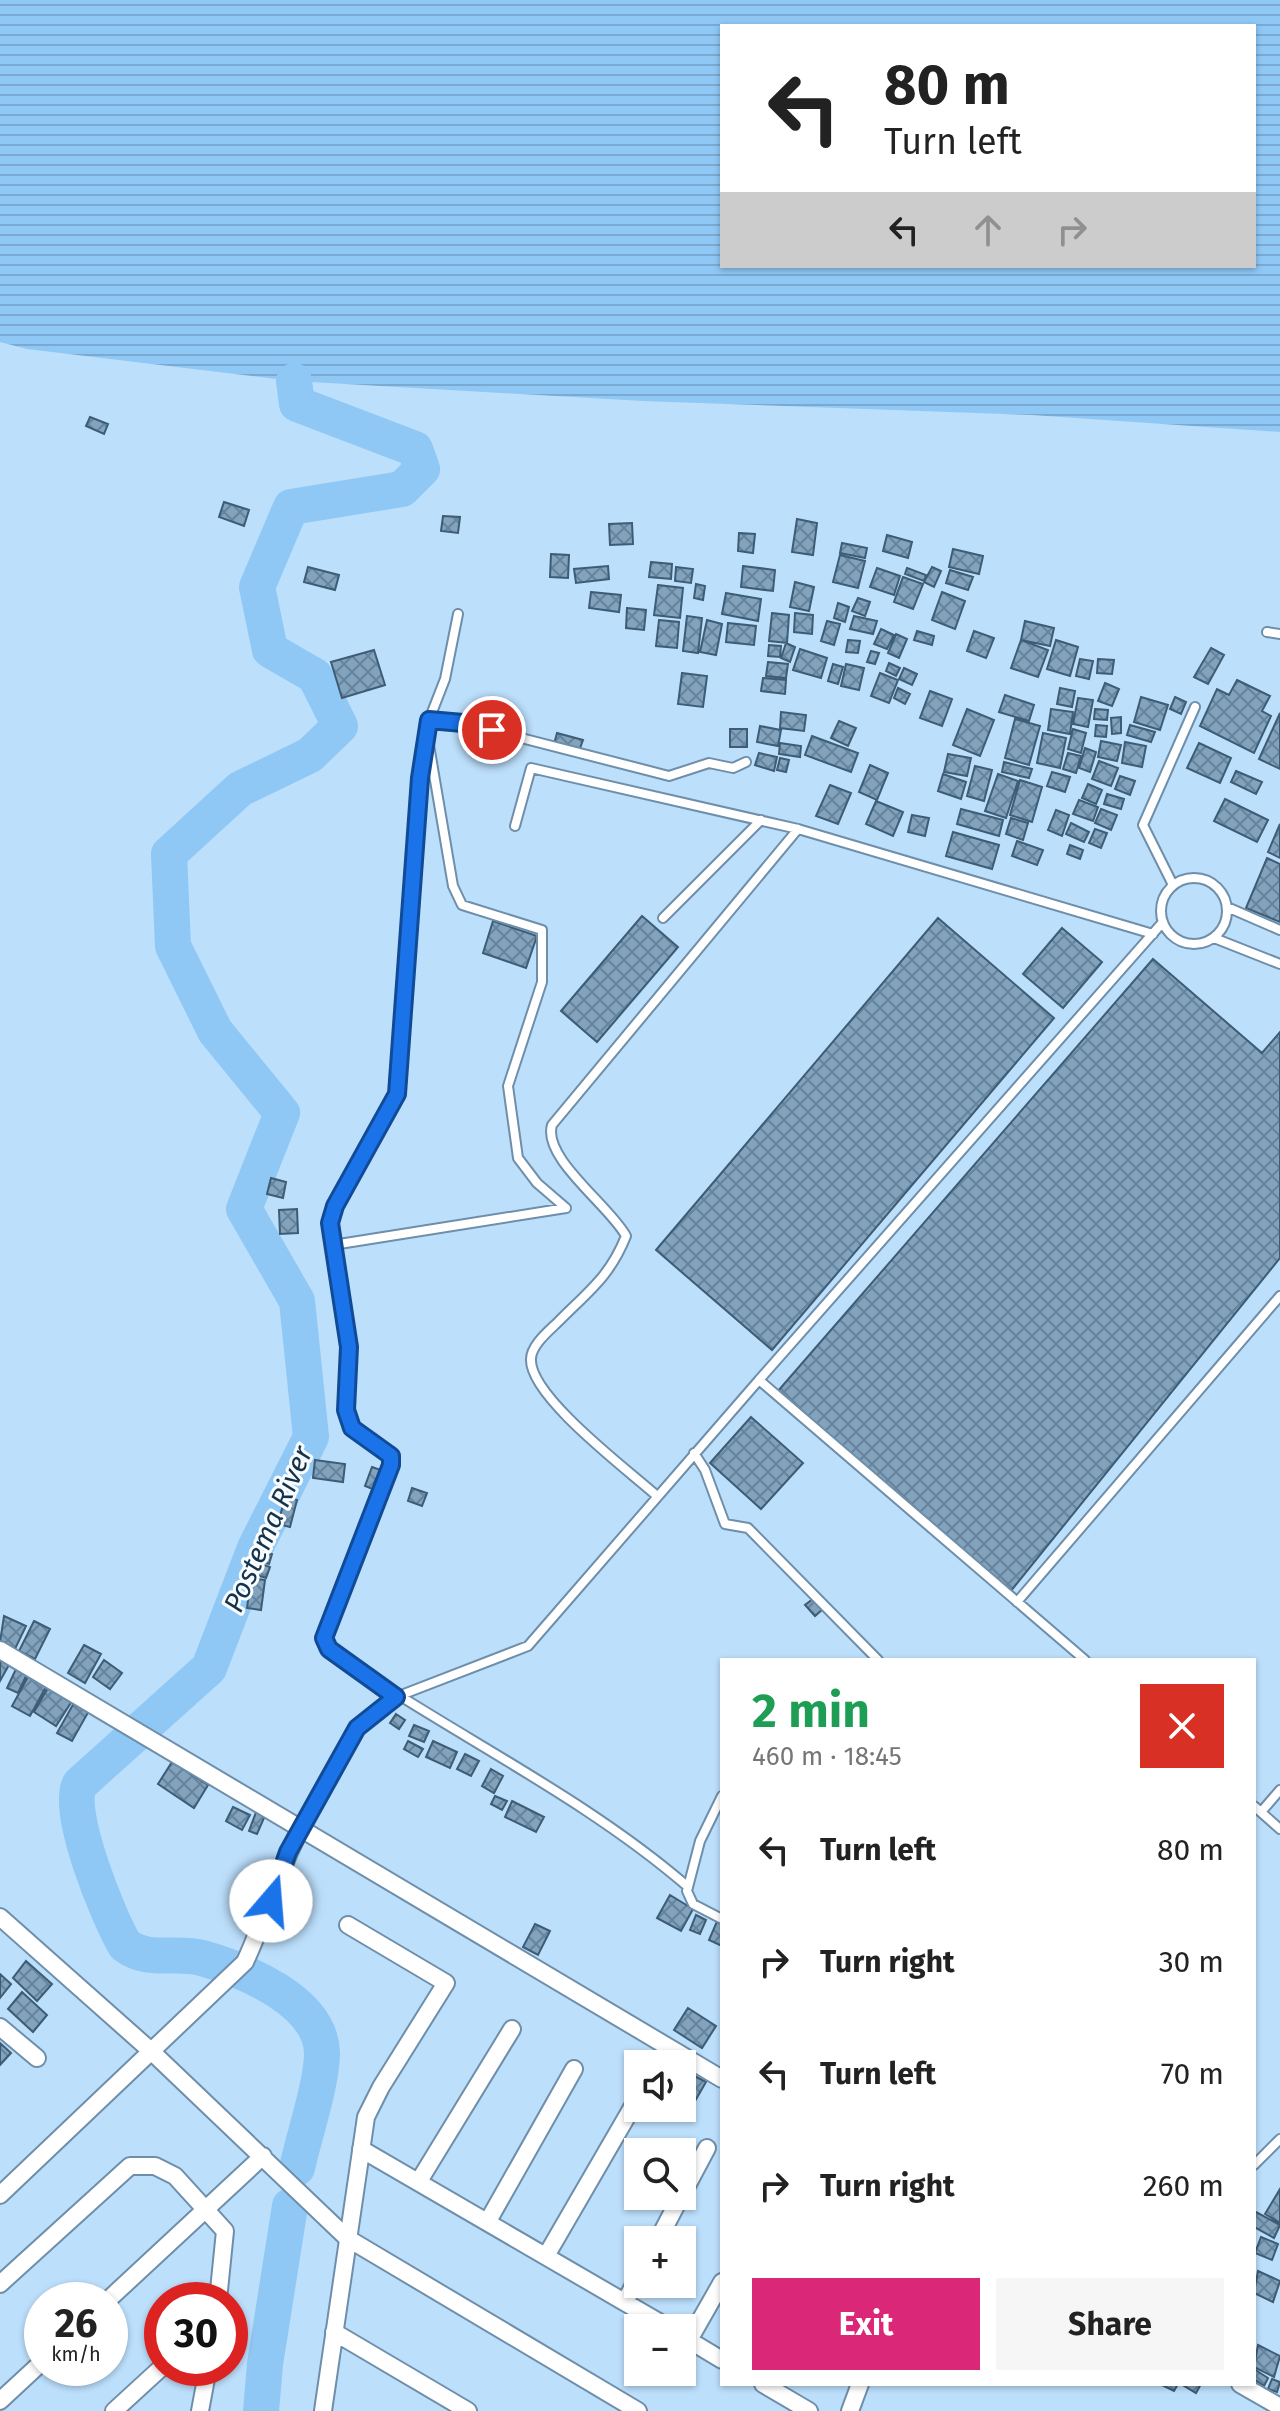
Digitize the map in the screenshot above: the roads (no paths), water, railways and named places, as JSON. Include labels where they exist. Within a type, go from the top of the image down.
[{"type":"street","points":[[0,1650],[302,1826],[720,2078]]},
{"type":"street","points":[[0,2195],[245,1962],[264,1923],[288,1852],[302,1826]]},
{"type":"street","points":[[0,1917],[151,2051],[347,2238],[638,2411]]},
{"type":"street","points":[[323,2411],[366,2117],[381,2087],[446,1983],[348,1925]]},
{"type":"street","points":[[0,2027],[37,2058]]},
{"type":"street","points":[[419,2181],[512,2029]]},
{"type":"street","points":[[488,2221],[574,2069]]},
{"type":"street","points":[[546,2256],[624,2122]]},
{"type":"street","points":[[696,2169],[707,2148]]},
{"type":"street","points":[[361,2149],[645,2314]]},
{"type":"street","points":[[127,2282],[263,2156]]},
{"type":"street","points":[[0,2284],[130,2166],[155,2166],[175,2176],[219,2222],[227,2238],[221,2282]]},
{"type":"street","points":[[696,2322],[720,2285]]},
{"type":"street","points":[[625,2302],[627,2298]]},
{"type":"street","points":[[334,2332],[468,2411]]},
{"type":"street","points":[[696,2344],[720,2359]]},
{"type":"street","points":[[0,2401],[24,2379]]},
{"type":"street","points":[[114,2411],[144,2384]]},
{"type":"street","points":[[200,2411],[205,2386]]},
{"type":"street","points":[[766,2386],[809,2411]]},
{"type":"street","points":[[850,2411],[859,2386]]},
{"type":"street","points":[[1243,2386],[1280,2407]]},
{"type":"lane","points":[[458,614],[445,679],[429,720],[420,778],[397,1094],[335,1206],[330,1223],[349,1347],[346,1410],[352,1428],[391,1456],[391,1465],[324,1638],[329,1649],[396,1697],[469,1738],[641,1849],[687,1886],[693,1904],[720,1918]]},
{"type":"lane","points":[[1267,632],[1280,634]]},
{"type":"lane","points":[[1173,885],[1143,825],[1195,707]]},
{"type":"lane","points":[[429,720],[463,723],[669,776],[709,763],[733,768],[746,762]]},
{"type":"lane","points":[[333,1245],[566,1208],[537,1183],[518,1158],[508,1086],[542,982],[542,930],[462,905],[453,886],[428,737]]},
{"type":"lane","points":[[515,826],[531,768],[798,829],[1153,934]]},
{"type":"lane","points":[[663,918],[761,820]]},
{"type":"lane","points":[[657,1496],[572,1423],[532,1377],[530,1356],[542,1337],[614,1266],[626,1236],[616,1218],[554,1150],[549,1136],[552,1125],[798,829]]},
{"type":"lane","points":[[1191,878],[1202,879],[1219,889],[1227,907],[1225,924],[1214,938],[1195,944],[1176,938],[1163,922],[1162,902],[1173,885],[1191,878]]},
{"type":"lane","points":[[1227,907],[1280,930]]},
{"type":"lane","points":[[302,1826],[357,1728],[396,1697],[528,1646],[694,1453],[1163,922]]},
{"type":"lane","points":[[1214,938],[1280,964]]},
{"type":"lane","points":[[1017,1602],[1280,1296]]},
{"type":"lane","points":[[759,1380],[1083,1658]]},
{"type":"lane","points":[[694,1453],[705,1470],[725,1524],[748,1528],[876,1658]]},
{"type":"lane","points":[[1280,1790],[1257,1809],[1280,1829]]},
{"type":"lane","points":[[687,1886],[700,1841],[720,1800]]},
{"type":"lane","points":[[1256,2163],[1280,2139]]},
{"type":"water","points":[[0,0],[1280,0],[1280,432],[1032,415],[643,401],[294,381],[27,349],[0,342]]},
{"type":"waterway","name":"Postema River","points":[[294,381],[297,404],[415,449],[422,469],[402,489],[291,507],[257,587],[270,650],[315,676],[340,726],[310,755],[240,789],[169,854],[173,946],[215,1031],[282,1113],[244,1209],[297,1301],[311,1437],[255,1548],[209,1668],[80,1784],[77,1797],[78,1816],[90,1864],[125,1945],[143,1954],[192,1956],[238,1971],[277,1990],[309,2018],[318,2034],[322,2053],[316,2094],[297,2168]]},
{"type":"waterway","name":"Postema River","points":[[261,2411],[265,2364],[290,2206]]}]
